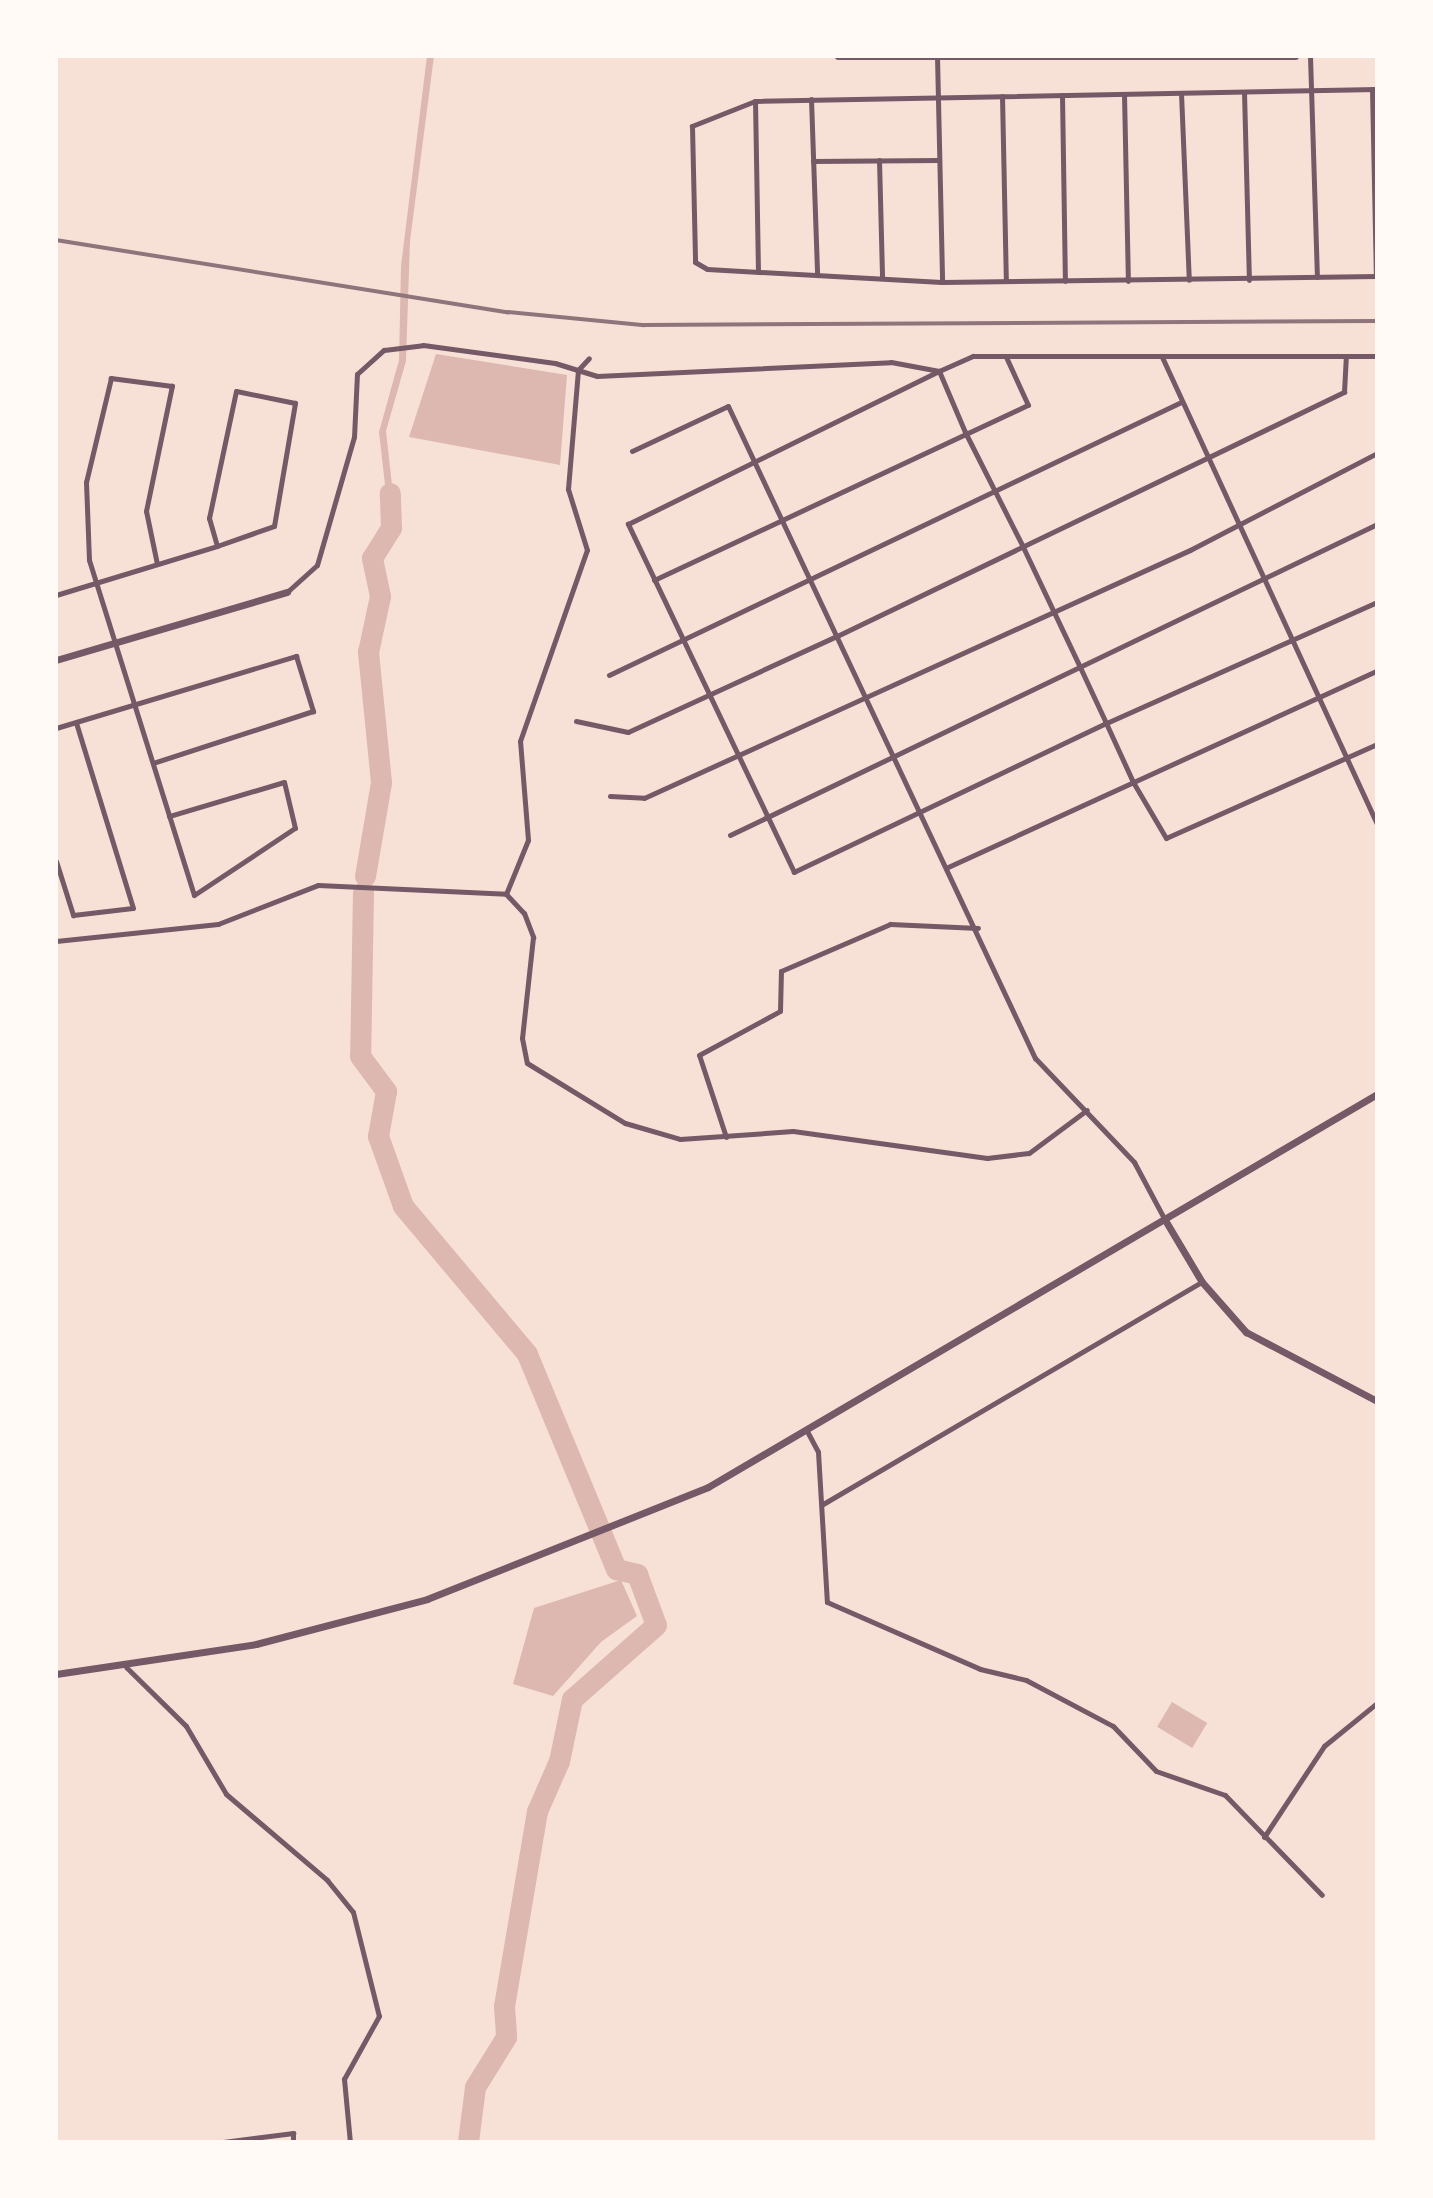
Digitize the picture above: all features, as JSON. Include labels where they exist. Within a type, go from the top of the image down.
[{"type":"street","points":[[838,56],[1295,56]]},
{"type":"street","points":[[1310,56],[1317,277]]},
{"type":"street","points":[[937,58],[942,282]]},
{"type":"street","points":[[1375,89],[1377,276],[1249,280],[942,282],[707,269],[695,262],[692,126],[755,101],[1311,91],[1375,89]]},
{"type":"street","points":[[1244,92],[1249,280]]},
{"type":"street","points":[[1181,93],[1189,280]]},
{"type":"street","points":[[1124,94],[1128,281]]},
{"type":"street","points":[[1062,95],[1065,281]]},
{"type":"street","points":[[1002,96],[1006,281]]},
{"type":"street","points":[[811,99],[817,275]]},
{"type":"street","points":[[755,101],[758,272]]},
{"type":"street","points":[[879,160],[882,278]]},
{"type":"street","points":[[813,161],[939,160]]},
{"type":"street","points":[[56,660],[287,592],[317,565],[354,437],[357,374],[367,360],[384,350],[423,345],[578,370],[597,376],[891,362],[939,371]]},
{"type":"street","points":[[1377,356],[973,356],[755,464],[628,523],[794,872],[1106,723],[1377,602]]},
{"type":"street","points":[[576,721],[628,732],[838,636],[1210,459],[1344,392],[1346,356]]},
{"type":"street","points":[[654,580],[965,432],[1028,405],[1006,357]]},
{"type":"street","points":[[1162,357],[1377,824]]},
{"type":"street","points":[[506,894],[528,840],[520,741],[587,550],[568,489],[578,370],[589,358]]},
{"type":"street","points":[[939,371],[965,432],[1023,547],[1133,782],[1166,838],[1377,744]]},
{"type":"street","points":[[158,564],[146,511],[172,386],[111,378],[83,521],[115,643],[135,705],[169,816],[194,895],[295,828],[284,782],[169,816]]},
{"type":"street","points":[[56,595],[217,546],[274,526],[295,403],[236,391],[209,518],[217,546]]},
{"type":"street","points":[[609,675],[1181,401]]},
{"type":"street","points":[[632,451],[728,406],[978,928],[1035,1058],[1134,1162],[1202,1282],[1246,1332],[1377,1401]]},
{"type":"street","points":[[610,796],[644,799],[1052,608],[1239,527],[1377,453]]},
{"type":"street","points":[[730,835],[766,813],[892,752],[1377,524]]},
{"type":"street","points":[[56,728],[296,656],[313,711],[153,763]]},
{"type":"street","points":[[947,867],[1377,671]]},
{"type":"street","points":[[56,862],[73,915],[133,908],[76,723]]},
{"type":"street","points":[[56,941],[218,923],[318,886],[506,894],[524,913],[533,937],[522,1053],[535,1072],[625,1123],[680,1139],[793,1130],[987,1158],[1029,1153],[1087,1110]]},
{"type":"street","points":[[726,1137],[699,1055],[780,1011],[781,971],[890,924],[978,928]]},
{"type":"street","points":[[56,1674],[126,1667],[256,1644],[427,1599],[612,1528],[719,1481],[808,1433],[1377,1094]]},
{"type":"street","points":[[823,1504],[1202,1282]]},
{"type":"street","points":[[808,1433],[818,1452],[827,1602],[979,1669],[1026,1680],[1113,1726],[1156,1771],[1225,1795],[1322,1895]]},
{"type":"street","points":[[126,1667],[186,1726],[226,1794],[327,1880],[353,1912],[379,2016],[344,2078],[350,2142]]},
{"type":"street","points":[[1264,1837],[1324,1746],[1377,1703]]},
{"type":"street","points":[[223,2142],[293,2133],[293,2142]]},
{"type":"shaded area","points":[[427,56],[434,56],[410,241],[406,361],[386,431],[396,521],[389,520],[379,432],[399,360],[401,266]]},
{"type":"shaded area","points":[[436,354],[567,375],[560,465],[409,437]]},
{"type":"shaded area","points":[[621,1580],[637,1616],[601,1642],[553,1696],[513,1684],[534,1608]]},
{"type":"shaded area","points":[[1172,1702],[1207,1723],[1192,1748],[1157,1727]]},
{"type":"waterway","points":[[365,876],[381,782],[368,652],[380,596],[372,558],[391,528],[390,493]]},
{"type":"waterway","points":[[363,892],[360,1056],[386,1091],[378,1136],[403,1206],[527,1354],[616,1569],[637,1574],[656,1625],[572,1699],[559,1761],[537,1811],[504,2006],[506,2037],[475,2087],[468,2142]]},
{"type":"railway","points":[[56,240],[508,312],[644,325],[1377,321]]}]
